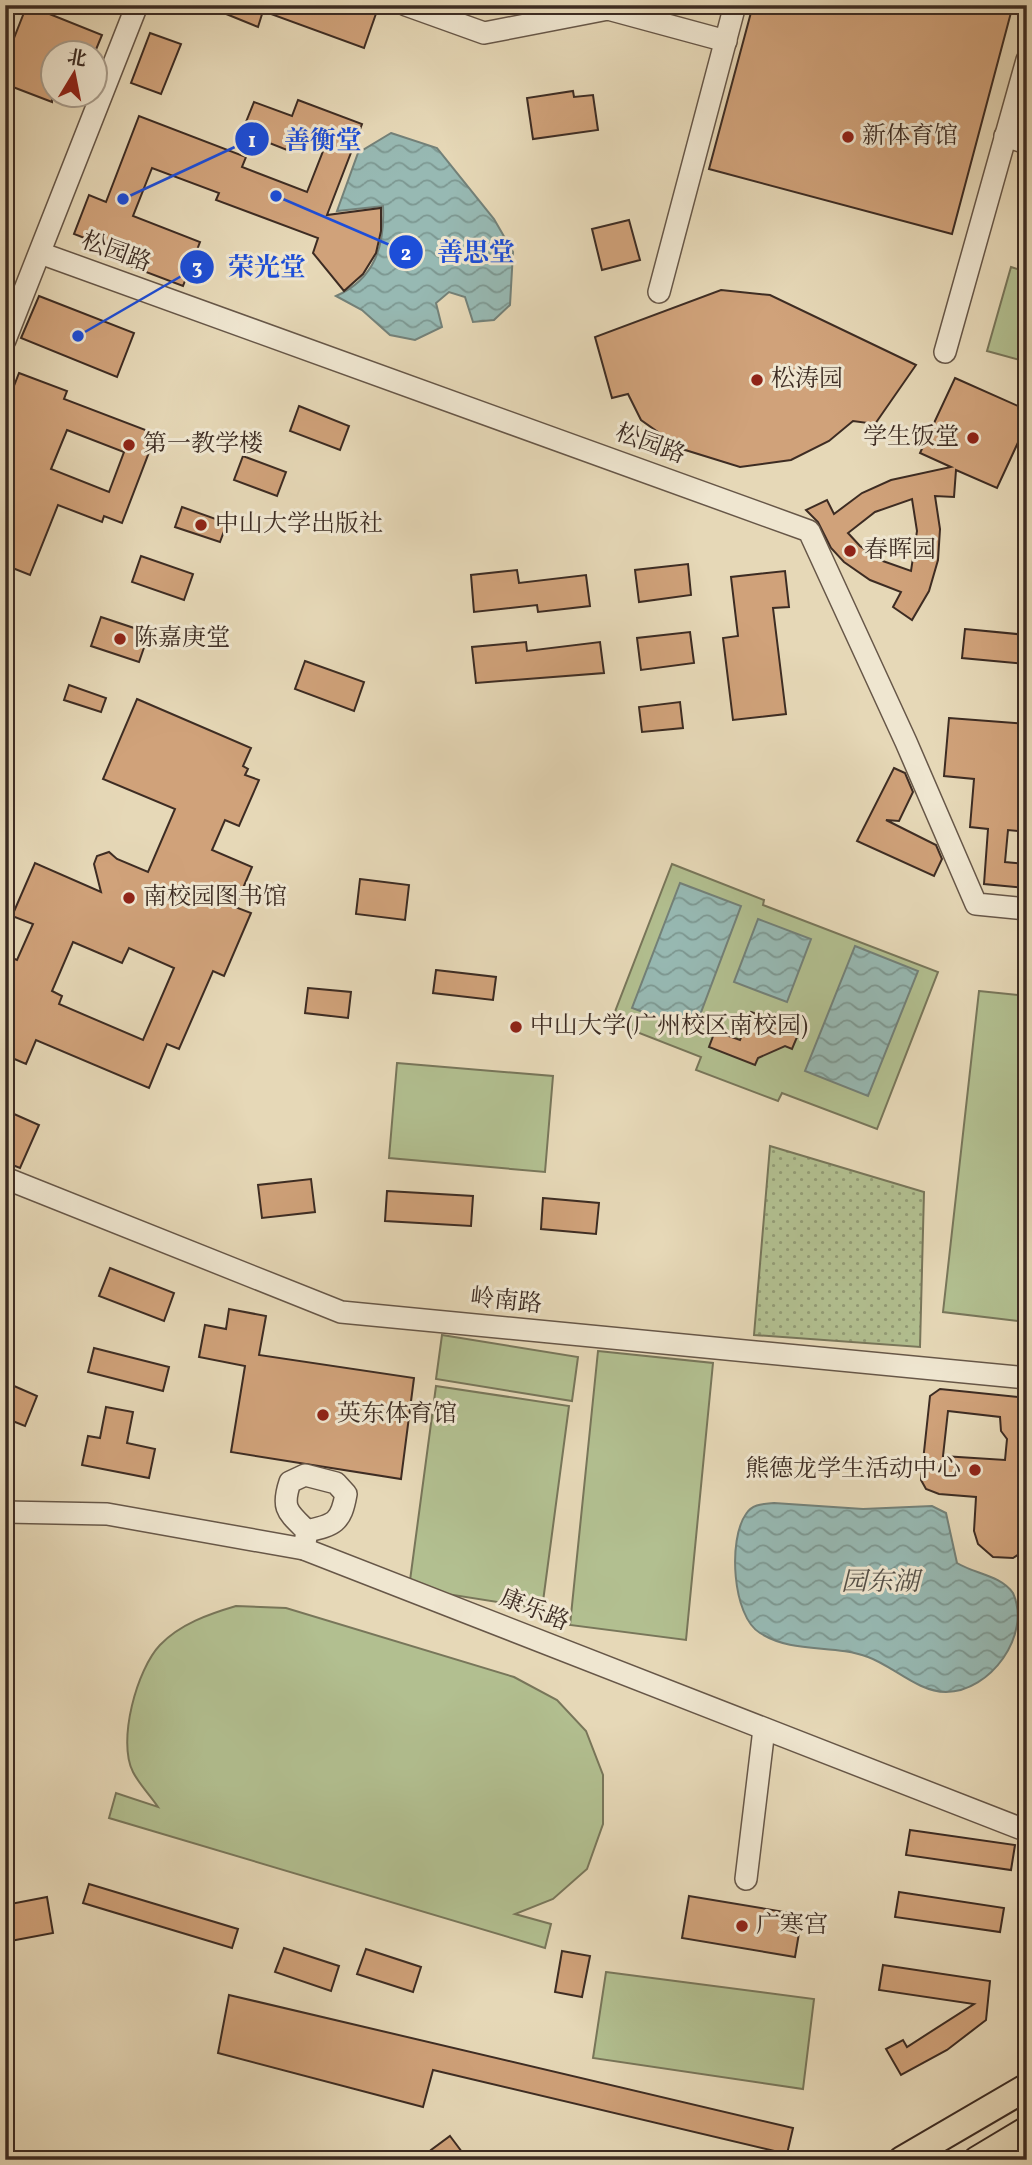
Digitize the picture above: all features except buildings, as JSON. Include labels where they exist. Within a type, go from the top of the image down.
[{"type":"main road","points":[[902,2160],[1027,2087]]},
{"type":"main road","points":[[977,2160],[1027,2130]]},
{"type":"street","points":[[5,340],[138,5]]},
{"type":"street","points":[[406,5],[484,33],[608,9],[726,41]]},
{"type":"street","points":[[659,292],[735,5]]},
{"type":"street","points":[[945,352],[1027,61]]},
{"type":"street","points":[[1005,136],[1027,142]]},
{"type":"street","name":"松园路","points":[[40,253],[808,531],[906,742],[976,904],[1027,909]]},
{"type":"street","name":"岭南路","points":[[5,1178],[341,1312],[1027,1378]]},
{"type":"street","name":"康乐路","points":[[5,1512],[107,1514],[305,1540],[764,1729],[1027,1831]]},
{"type":"street","points":[[746,1879],[764,1729]]},
{"type":"green space","points":[[1011,267],[1027,272],[1027,362],[987,351]]},
{"type":"green space","points":[[672,864],[764,900],[763,905],[938,972],[877,1129],[782,1093],[778,1101],[696,1070],[701,1057],[611,1022]]},
{"type":"green space","points":[[979,991],[1027,996],[1027,1322],[943,1312]]},
{"type":"green space","points":[[397,1063],[553,1076],[545,1172],[389,1158]]},
{"type":"green space","points":[[770,1146],[924,1192],[920,1347],[754,1335]]},
{"type":"green space","points":[[442,1335],[578,1357],[572,1401],[436,1379]]},
{"type":"green space","points":[[598,1351],[713,1363],[686,1640],[570,1625]]},
{"type":"green space","points":[[436,1386],[569,1406],[542,1609],[409,1588]]},
{"type":"green space","points":[[236,1606],[286,1608],[514,1677],[557,1700],[586,1731],[603,1775],[603,1824],[587,1869],[553,1899],[515,1914],[551,1924],[545,1948],[109,1818],[116,1793],[158,1807],[133,1772],[127,1742],[128,1725],[137,1688],[152,1656],[160,1645],[186,1626],[205,1616]]},
{"type":"green space","points":[[606,1972],[814,1999],[803,2089],[593,2058]]},
{"type":"water","points":[[391,133],[437,148],[494,219],[513,252],[510,305],[494,320],[473,322],[465,297],[449,292],[436,303],[442,327],[415,340],[390,335],[362,310],[336,296],[360,280],[375,259],[382,234],[383,206],[337,211],[358,153]]},
{"type":"water","points":[[680,883],[741,906],[694,1031],[632,1008]]},
{"type":"water","points":[[758,919],[811,939],[787,1002],[734,982]]},
{"type":"water","points":[[855,946],[918,971],[868,1096],[805,1071]]},
{"type":"water","name":"园东湖","points":[[774,1503],[863,1509],[932,1506],[946,1513],[957,1563],[994,1578],[1013,1593],[1017,1626],[1012,1643],[1003,1658],[992,1672],[978,1682],[962,1689],[936,1691],[868,1657],[786,1644],[760,1633],[743,1611],[735,1558],[740,1526],[748,1511],[758,1505]]},
{"type":"place","name":"新体育馆","points":[[848,137]]},
{"type":"place","name":"善思堂","points":[[276,196]]},
{"type":"place","name":"善衡堂","points":[[123,199]]},
{"type":"place","name":"荣光堂","points":[[78,336]]},
{"type":"place","name":"松涛园","points":[[757,380]]},
{"type":"place","name":"学生饭堂","points":[[973,438]]},
{"type":"place","name":"第一教学楼","points":[[129,445]]},
{"type":"place","name":"中山大学出版社","points":[[201,525]]},
{"type":"place","name":"春晖园","points":[[850,551]]},
{"type":"place","name":"陈嘉庚堂","points":[[120,639]]},
{"type":"place","name":"南校园图书馆","points":[[129,898]]},
{"type":"place","name":"中山大学(广州校区南校园)","points":[[516,1027]]},
{"type":"place","name":"英东体育馆","points":[[323,1415]]},
{"type":"place","name":"熊德龙学生活动中心","points":[[975,1470]]},
{"type":"place","name":"广寒宫","points":[[742,1926]]}]
